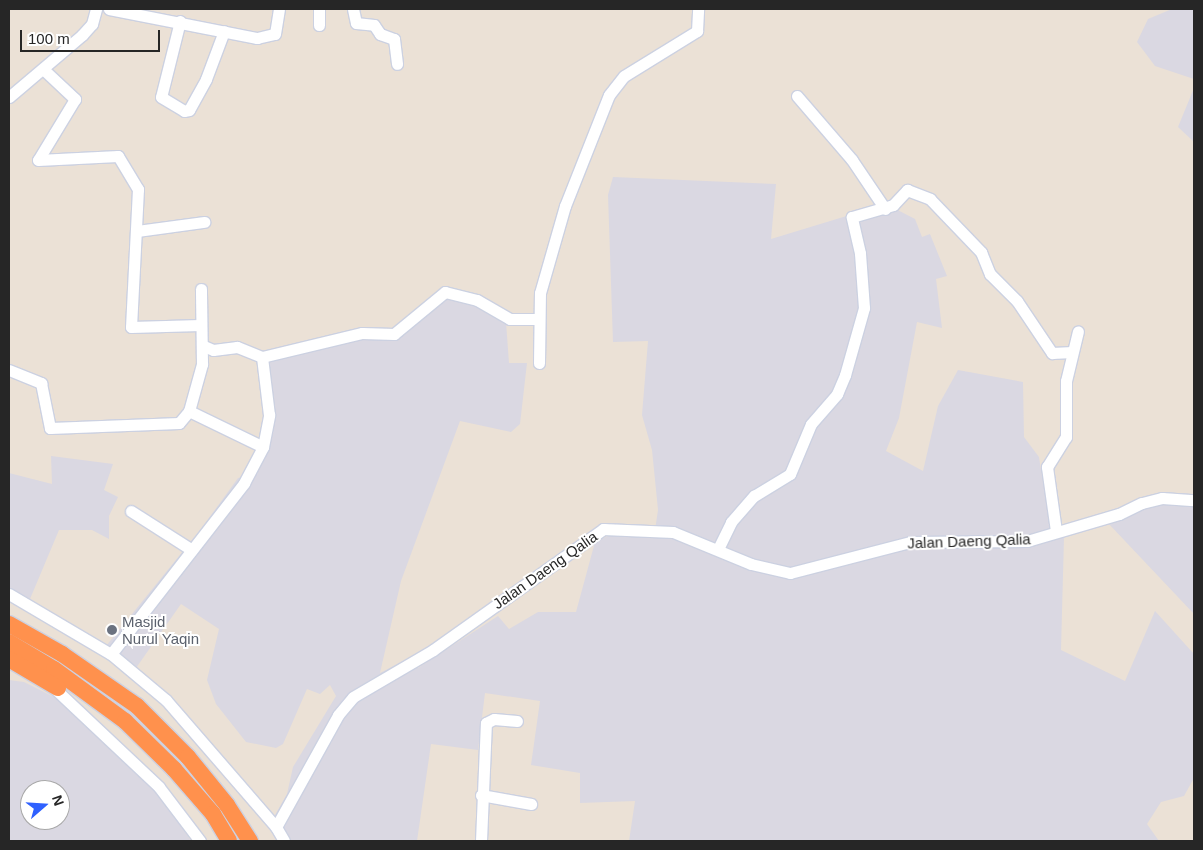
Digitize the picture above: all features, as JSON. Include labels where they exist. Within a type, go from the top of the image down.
[{"type":"highway","points":[[9,624],[62,654],[137,706],[188,757],[227,805],[250,841]]},
{"type":"highway","points":[[9,642],[54,669],[125,721],[174,769],[213,814],[229,841]]},
{"type":"highway","points":[[9,659],[58,688]]},
{"type":"street","points":[[9,97],[82,35],[92,24],[96,9]]},
{"type":"street","points":[[109,9],[180,21],[257,38],[275,34],[279,9]]},
{"type":"street","points":[[319,9],[319,25]]},
{"type":"street","points":[[352,9],[356,23],[374,25],[380,34],[394,39],[397,64]]},
{"type":"street","points":[[539,363],[537,320],[540,293],[565,206],[609,95],[624,76],[697,31],[698,9]]},
{"type":"street","points":[[180,21],[161,97],[186,111],[206,79],[224,31]]},
{"type":"street","points":[[43,69],[75,99],[38,160],[118,156],[138,188],[131,327],[200,325]]},
{"type":"street","points":[[797,96],[852,160],[885,209]]},
{"type":"street","points":[[718,550],[731,522],[754,496],[790,474],[812,424],[837,394],[864,308],[860,253],[852,216],[885,209],[907,190],[937,203],[981,252],[990,274],[1017,301],[1052,353],[1072,352]]},
{"type":"street","points":[[137,231],[204,222]]},
{"type":"street","points":[[9,370],[41,383],[50,428],[179,423],[189,411],[204,346],[200,325],[201,289]]},
{"type":"street","points":[[204,346],[213,350],[237,347],[262,357],[362,332],[394,334],[445,292],[477,300],[510,319],[537,320]]},
{"type":"street","points":[[1056,531],[1047,467],[1066,437],[1066,381],[1078,331]]},
{"type":"street","points":[[111,654],[244,483],[263,447],[269,415],[262,357]]},
{"type":"street","points":[[189,411],[263,447]]},
{"type":"street","name":"Jalan Daeng Qalia","points":[[276,827],[338,715],[353,697],[432,650],[590,537],[619,527],[673,532],[770,570],[805,572],[880,548],[910,542],[1027,541],[1162,498],[1194,500]]},
{"type":"street","points":[[131,511],[192,550]]},
{"type":"street","points":[[9,594],[111,654],[166,700],[276,827],[284,841]]},
{"type":"street","points":[[9,669],[58,688],[159,787],[200,841]]},
{"type":"street","points":[[481,841],[486,723],[494,719],[517,721]]},
{"type":"street","points":[[482,795],[531,804]]},
{"type":"shaded area","points":[[1172,9],[1194,9],[1194,79],[1155,66],[1137,42],[1148,19]]},
{"type":"shaded area","points":[[1194,88],[1194,142],[1178,127]]},
{"type":"shaded area","points":[[613,177],[776,184],[771,239],[886,204],[915,219],[922,237],[930,234],[947,276],[936,279],[942,328],[917,322],[899,418],[886,451],[923,471],[938,406],[958,370],[1023,382],[1024,437],[1039,457],[1050,527],[1064,537],[1061,650],[1125,681],[1155,611],[1194,654],[1194,778],[1184,796],[1161,802],[1147,824],[1159,841],[629,841],[635,801],[580,803],[580,773],[531,765],[540,701],[485,693],[478,750],[431,744],[417,841],[292,841],[275,815],[287,794],[293,767],[336,696],[330,685],[320,694],[307,689],[283,744],[276,748],[246,742],[216,704],[207,680],[219,629],[181,604],[136,668],[106,646],[201,529],[238,478],[252,475],[270,443],[274,412],[267,352],[338,335],[396,336],[437,291],[474,303],[506,322],[509,363],[527,363],[520,424],[511,432],[460,421],[401,581],[380,673],[403,661],[418,668],[498,616],[509,629],[538,612],[576,612],[595,542],[613,534],[654,537],[658,510],[652,450],[642,415],[648,341],[613,342],[608,195]]},
{"type":"shaded area","points":[[51,456],[113,464],[104,490],[118,497],[109,516],[109,539],[92,530],[59,530],[30,599],[9,588],[9,473],[52,484]]},
{"type":"shaded area","points":[[1153,503],[1194,505],[1194,614],[1108,523]]},
{"type":"shaded area","points":[[9,680],[24,682],[56,698],[86,718],[164,801],[191,841],[9,841]]},
{"type":"place","name":"Masjid Nurul Yaqin","points":[[112,630]]}]
